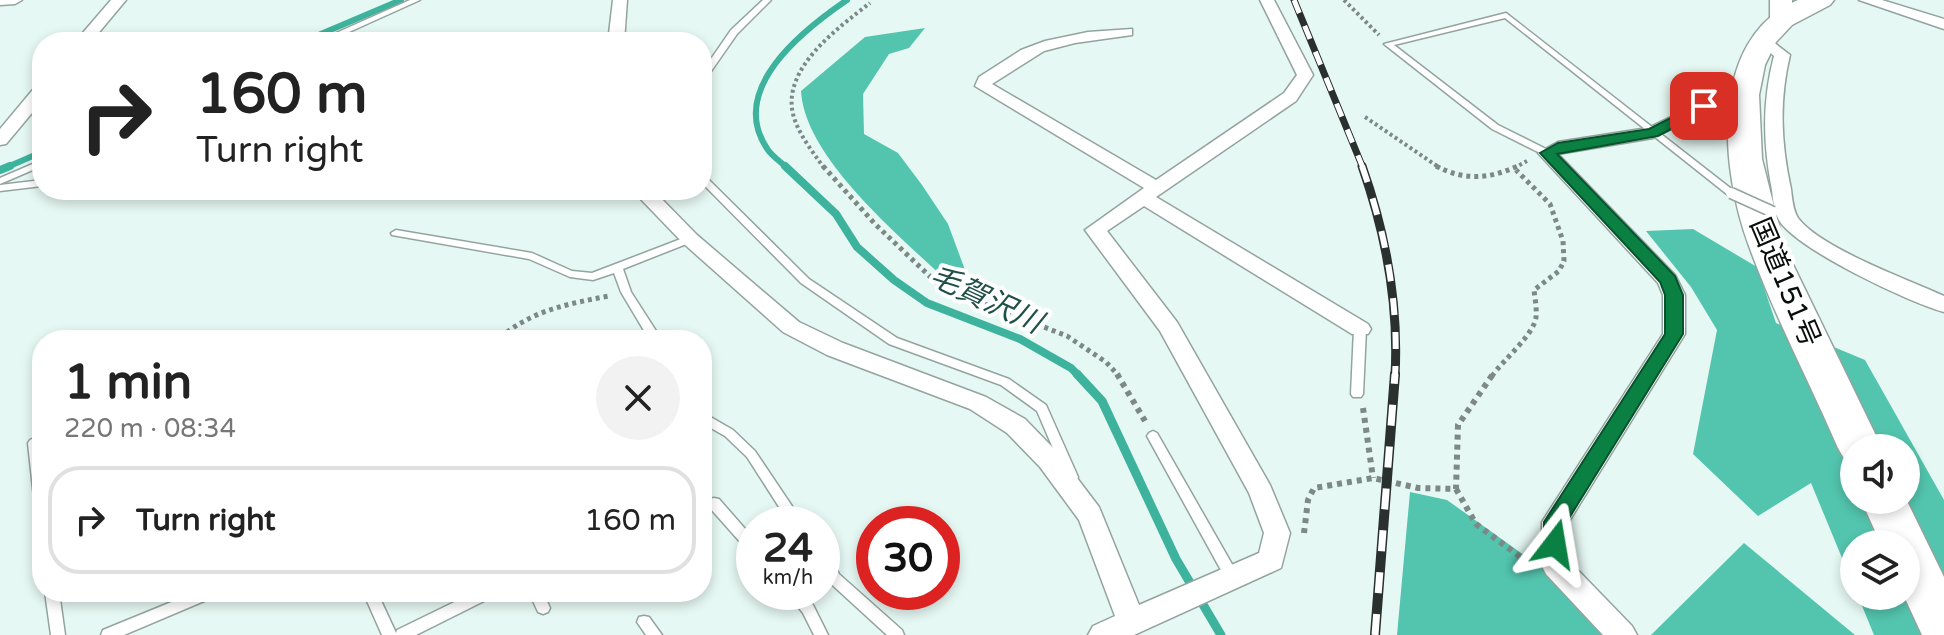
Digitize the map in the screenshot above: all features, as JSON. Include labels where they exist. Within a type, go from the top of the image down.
[{"type":"highway","points":[[1775,20],[1821,0]]},
{"type":"highway","name":"国道151号","points":[[1775,20],[1753,60],[1742,107],[1749,180],[1766,246],[1853,434]]},
{"type":"highway","points":[[1920,578],[1944,629]]},
{"type":"street","points":[[0,1],[15,0]]},
{"type":"street","points":[[92,32],[119,0]]},
{"type":"street","points":[[617,32],[620,0]]},
{"type":"street","points":[[1103,635],[1271,560],[1277,533],[1261,492],[1169,327],[1095,230],[1290,97],[1305,75],[1267,0]]},
{"type":"street","points":[[1866,0],[1944,24]]},
{"type":"street","points":[[1775,20],[1782,55],[1774,83],[1773,153],[1780,215],[1827,248],[1944,305]]},
{"type":"street","points":[[1126,32],[1069,40],[1027,53],[985,81],[983,86],[1360,329]]},
{"type":"street","points":[[0,140],[32,102]]},
{"type":"street","points":[[1622,635],[1556,566],[1555,522],[1674,334],[1674,295],[1668,280],[1547,153],[1558,147],[1653,133],[1704,106],[1742,107]]},
{"type":"street","points":[[652,200],[690,239],[791,327],[809,337],[978,403],[1016,426],[1049,460],[1090,515],[1144,617]]},
{"type":"lane","points":[[343,32],[416,0]]},
{"type":"lane","points":[[712,64],[734,32],[767,0]]},
{"type":"lane","points":[[1388,44],[1506,15],[1731,193],[1780,215]]},
{"type":"lane","points":[[1388,44],[1495,127],[1547,153]]},
{"type":"lane","points":[[0,181],[32,167]]},
{"type":"lane","points":[[0,188],[32,184]]},
{"type":"lane","points":[[712,188],[805,281],[893,341],[1005,382],[1042,408],[1090,515]]},
{"type":"lane","points":[[396,233],[532,256],[570,274],[593,277],[618,270],[690,239]]},
{"type":"lane","points":[[618,270],[626,292],[650,330]]},
{"type":"lane","points":[[1357,394],[1360,329]]},
{"type":"lane","points":[[712,423],[729,433],[751,454],[785,506]]},
{"type":"lane","points":[[1153,436],[1227,579]]},
{"type":"lane","points":[[714,503],[736,528]]},
{"type":"lane","points":[[840,583],[897,635]]},
{"type":"lane","points":[[53,602],[58,635]]},
{"type":"lane","points":[[108,635],[187,602]]},
{"type":"lane","points":[[374,602],[389,635]]},
{"type":"lane","points":[[402,635],[469,602]]},
{"type":"lane","points":[[540,602],[543,608]]},
{"type":"lane","points":[[808,610],[821,635]]},
{"type":"lane","points":[[644,622],[655,635]]},
{"type":"path","points":[[1344,0],[1388,44]]},
{"type":"path","points":[[870,3],[847,21],[819,51],[791,92],[791,112],[801,136],[819,164],[941,287],[1062,334],[1094,353],[1120,377],[1153,436]]},
{"type":"path","points":[[1365,117],[1448,171],[1465,178],[1516,170],[1534,157],[1506,138],[1514,136]]},
{"type":"path","points":[[1516,170],[1550,204],[1563,241],[1564,261],[1559,271],[1534,290],[1536,318],[1531,332],[1506,356],[1458,425],[1456,489],[1460,505],[1483,533],[1580,593]]},
{"type":"path","points":[[509,330],[523,318],[547,307],[626,292]]},
{"type":"path","points":[[1357,394],[1364,409],[1373,478]]},
{"type":"path","points":[[1271,560],[1296,547],[1305,532],[1308,500],[1314,488],[1373,478],[1418,488],[1456,489]]},
{"type":"green space","points":[[925,28],[909,48],[889,54],[863,94],[864,134],[898,153],[948,224],[968,278],[952,286],[884,222],[838,171],[807,117],[801,91],[865,37]]},
{"type":"green space","points":[[1693,229],[1757,267],[1776,323],[1865,360],[1907,434],[1840,434],[1840,514],[1920,514],[1920,457],[1944,500],[1944,635],[1874,635],[1864,610],[1920,610],[1920,530],[1840,530],[1840,553],[1811,483],[1758,516],[1693,454],[1717,330],[1691,287],[1646,231]]},
{"type":"green space","points":[[1410,492],[1447,500],[1636,635],[1397,635]]},
{"type":"green space","points":[[1744,543],[1855,635],[1651,635]]},
{"type":"waterway","points":[[326,32],[401,0]]},
{"type":"waterway","name":"毛賀沢川","points":[[787,168],[768,150],[758,128],[756,105],[763,84],[792,45],[847,0]]},
{"type":"waterway","points":[[5,168],[32,156]]},
{"type":"waterway","points":[[5,168],[10,166]]},
{"type":"waterway","name":"毛賀沢川","points":[[785,166],[836,214],[857,247],[894,280],[927,303],[1020,339],[1077,374]]},
{"type":"waterway","points":[[0,170],[5,168]]},
{"type":"waterway","name":"毛賀沢川","points":[[1077,374],[1102,401],[1176,559],[1221,635]]},
{"type":"railway","points":[[1294,0],[1363,168]]},
{"type":"railway","points":[[1362,166],[1378,217],[1389,269],[1395,322],[1395,376]]},
{"type":"railway","points":[[1375,635],[1395,374]]},
{"type":"route","points":[[1555,544],[1555,522],[1674,334],[1674,295],[1668,280],[1547,153],[1558,147],[1653,133],[1704,106]]}]
